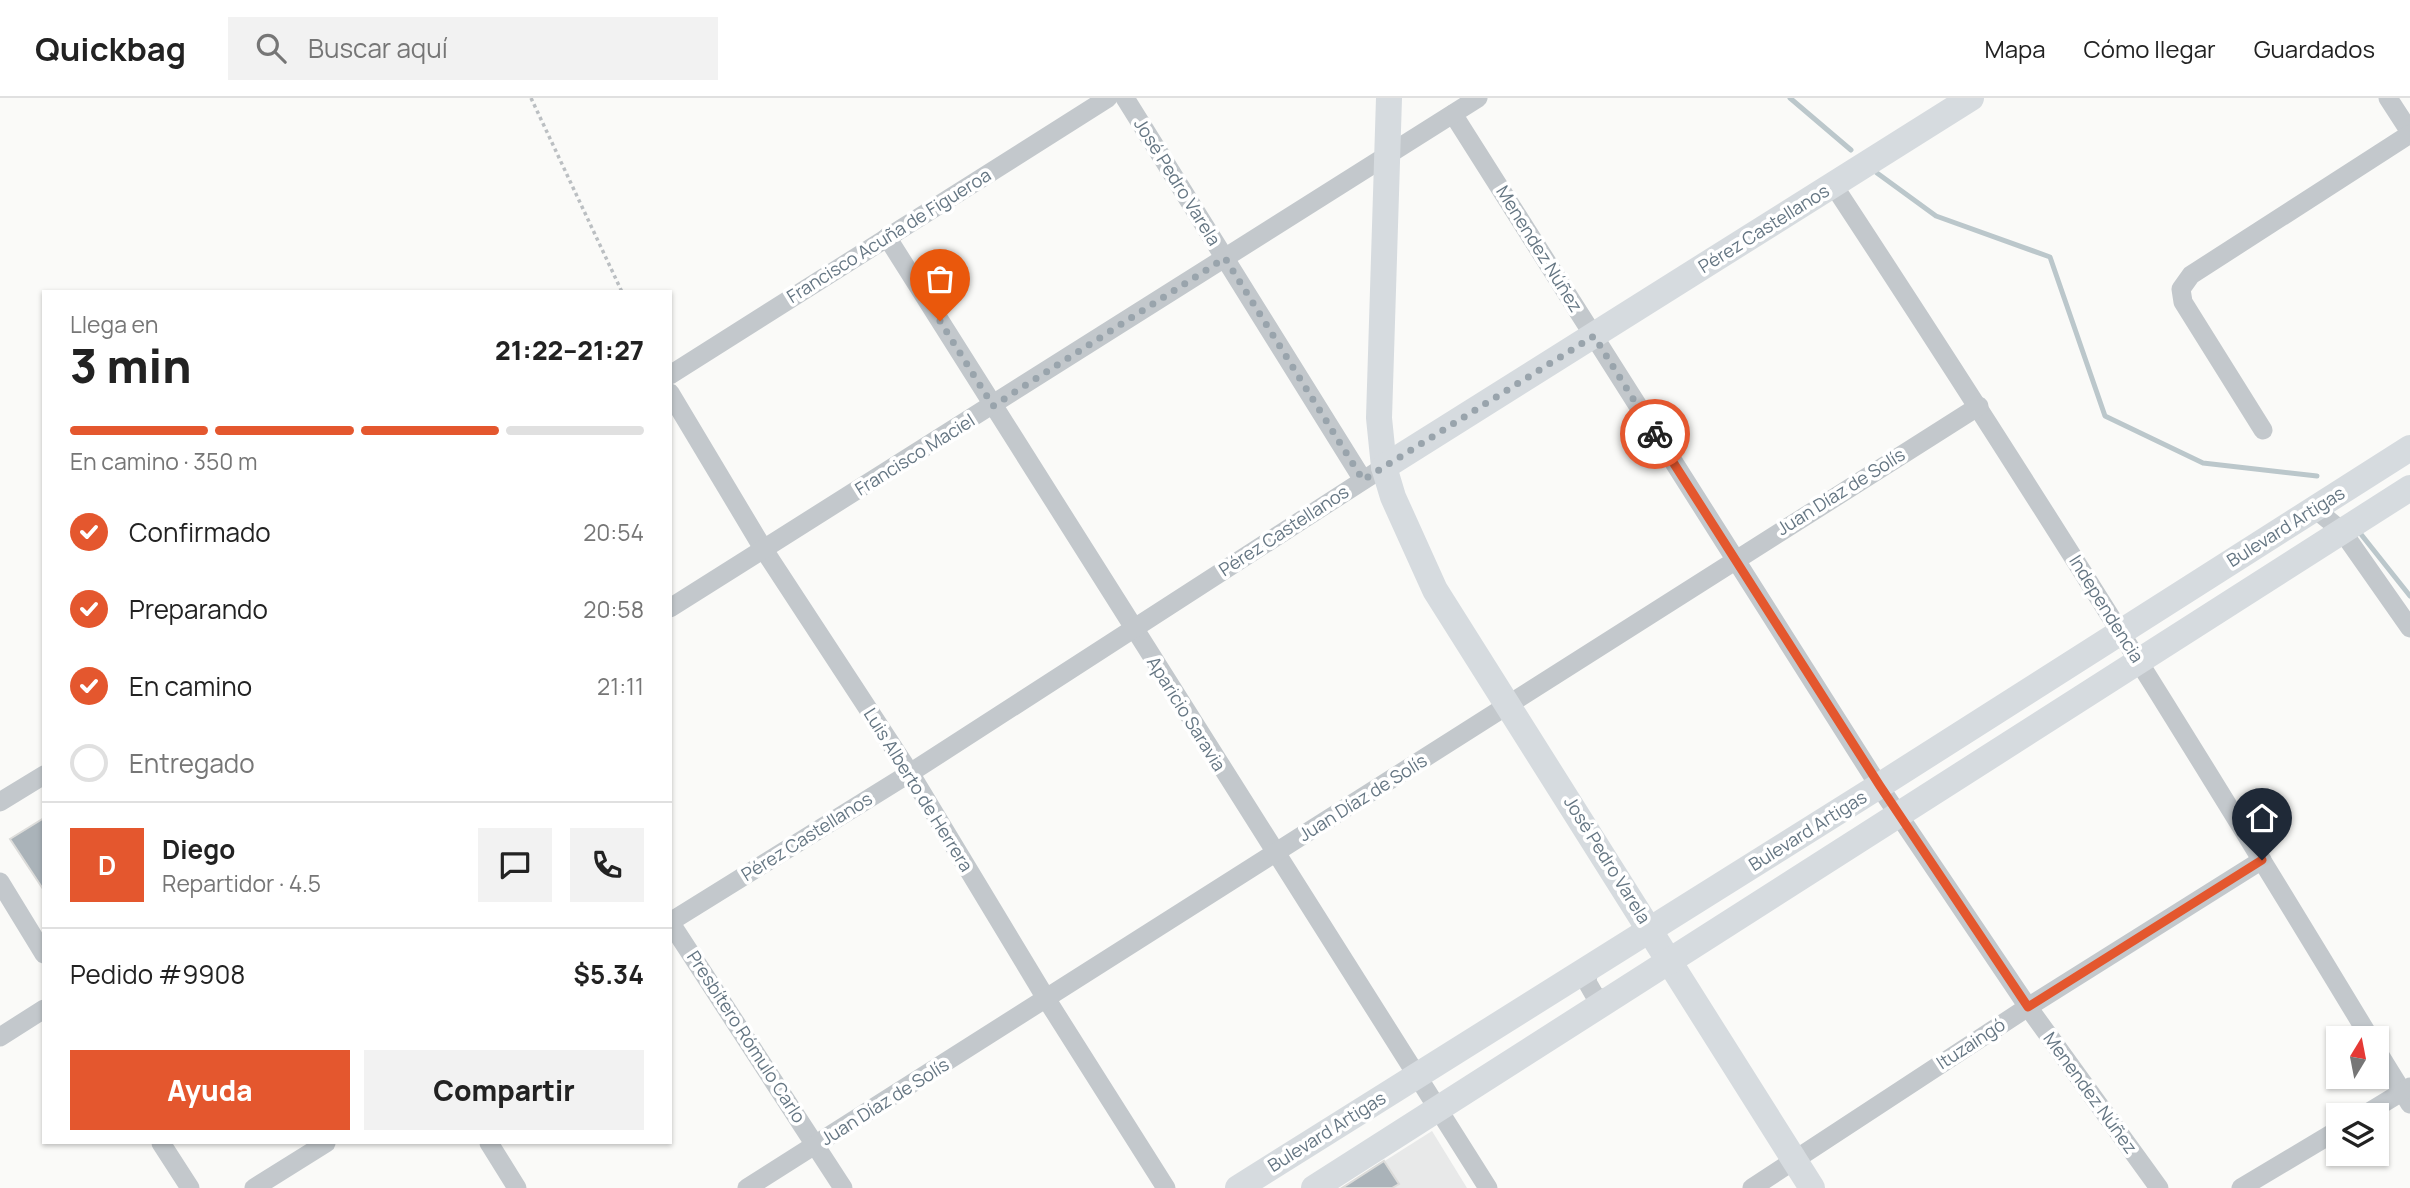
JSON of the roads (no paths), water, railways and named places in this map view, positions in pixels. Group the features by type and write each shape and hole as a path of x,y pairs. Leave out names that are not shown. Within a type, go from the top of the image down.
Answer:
{"street":[{"name":"Francisco Acuña de Figueroa","path":"672,374 1108,98"},
{"name":"José Pedro Varela","path":"1125,98 1225,258 1374,473 1435,590 1812,1188"},
{"name":"José Pedro Varela","path":"1374,473 1389,153 1389,98"},
{"name":"Francisco Maciel","path":"672,607 1478,98"},
{"name":"Pérez Castellanos","path":"672,921 910,773 1374,473 1971,98"},
{"path":"2263,430 2183,302 2181,289 2192,275 2410,133 2388,98"},
{"name":"Menendez Núñez","path":"1454,114 1880,786 2028,1007 2159,1188"},
{"name":"Independencia","path":"1834,186 1979,406 2140,661 2363,1026"},
{"name":"Aparicio Saravia","path":"887,237 1488,1188"},
{"name":"Luis Alberto de Herrera","path":"672,396 764,550 910,773 1046,1000 1166,1188"},
{"name":"Juan Díaz de Solís","path":"747,1188 1046,1000 1734,559 1979,406"},
{"name":"Bulevard Artigas","path":"1238,1188 1880,786 2410,448"},
{"name":"Bulevard Artigas","path":"1314,1188 2410,488"},
{"path":"2315,509 2342,531 2410,628"},
{"path":"0,802 42,776"},
{"name":"Ituzaingó","path":"1752,1188 2028,1007 2262,860"},
{"path":"0,882 42,951"},
{"path":"1720,887 1733,892 1740,904 1739,918"},
{"name":"Presbítero Rómulo Carlo","path":"672,925 844,1188"},
{"path":"1589,968 1587,982 1595,996 1607,1000"},
{"path":"0,1037 42,1010"},
{"path":"2389,1068 2407,1094 2389,1103"},
{"path":"2241,1188 2326,1137"},
{"path":"162,1144 190,1188"},
{"path":"254,1188 324,1144"},
{"path":"490,1144 517,1188"}],"waterway":[{"path":"1790,98 1851,150"},
{"path":"1877,173 1936,216 2050,257 2105,416 2203,463 2317,476"},
{"path":"2360,533 2410,596"}]}
